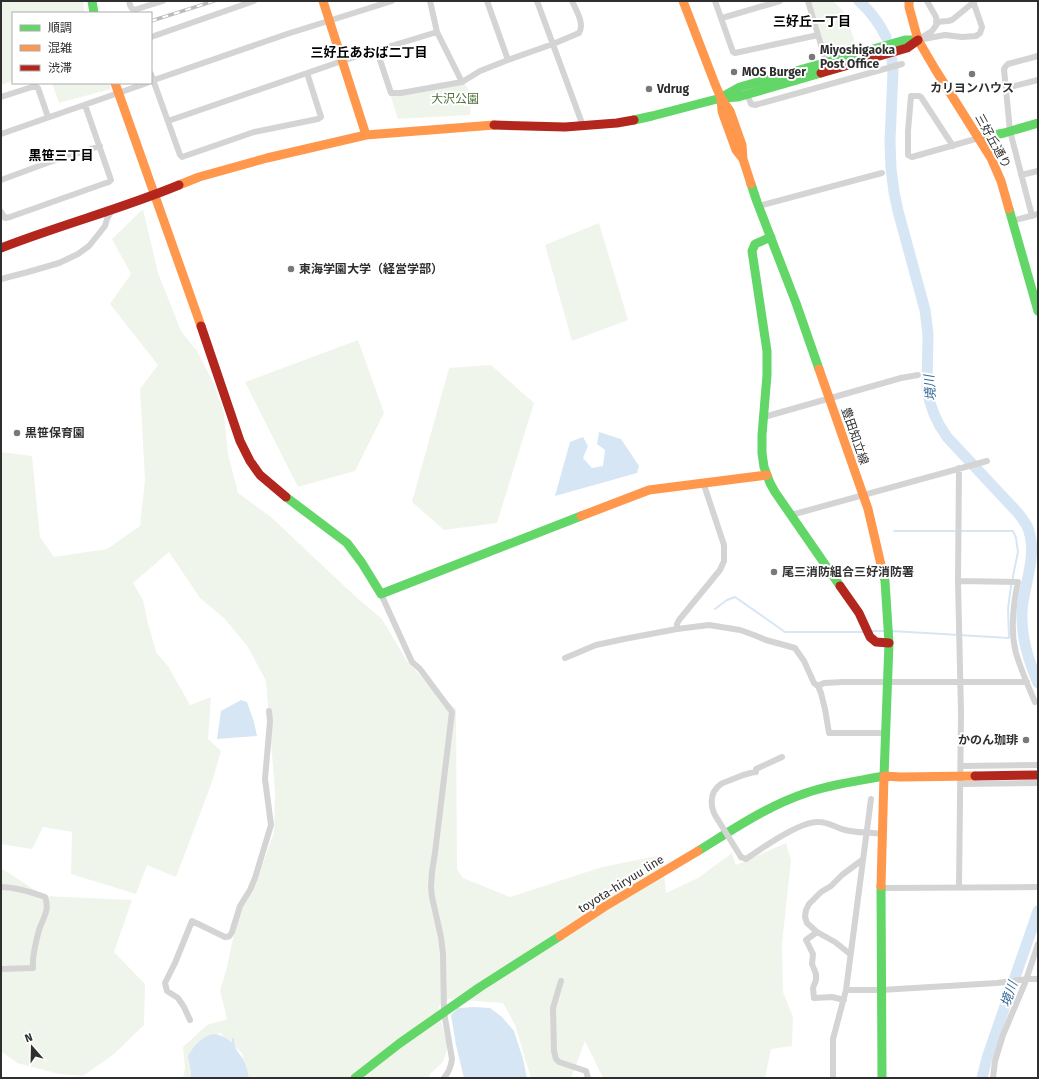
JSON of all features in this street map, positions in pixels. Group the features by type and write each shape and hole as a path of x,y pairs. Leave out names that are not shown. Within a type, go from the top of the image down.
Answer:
{"street":[{"path":"92,1 94,12"},
{"path":"129,1 130,6 134,10 163,1"},
{"path":"152,37 254,1"},
{"path":"323,1 366,135"},
{"path":"307,73 321,117 318,119 254,132 182,157 180,156 152,79 329,20 392,1"},
{"path":"430,1 437,32 462,82"},
{"path":"487,1 508,60"},
{"path":"537,1 583,126"},
{"path":"377,51 391,93 400,93 462,82 480,71 553,44 578,33 581,29 581,25 572,1"},
{"path":"683,1 721,98"},
{"path":"715,1 733,52 735,53 818,35"},
{"path":"722,18 780,1"},
{"path":"808,1 827,67"},
{"name":"三好丘通り","path":"908,1 918,40 991,158 1001,181 1038,311"},
{"path":"918,40 932,31 936,22 936,17 927,1"},
{"path":"1,248 32,236 155,195 199,177 313,146 366,135 409,131 495,125 564,127 617,123 652,116 721,98 738,97 905,40 918,40 945,35 962,37 976,36 980,33 982,27 973,1 952,20 936,22"},
{"path":"168,121 342,61 437,32"},
{"path":"1012,221 1035,215 1021,176 1010,131 1004,69 1008,64 1038,56"},
{"path":"747,94 750,103 755,105 902,64"},
{"path":"721,98 740,87 827,67"},
{"path":"1006,88 1038,80"},
{"path":"115,84 240,441 250,461 260,475 283,495 347,543 362,563 381,594 412,662 420,669 452,712 431,887 443,954 444,1012 452,1059 451,1067 444,1078"},
{"path":"1,134 144,84"},
{"path":"1,97 35,86 38,88 48,117"},
{"path":"953,146 921,97 911,96 908,131 908,155 912,157 953,146 979,138 1038,123"},
{"name":"豊田知立線","path":"721,98 724,117 736,150 743,159 830,398 863,494 875,535 885,581 890,643 887,683 886,733"},
{"path":"1,212 5,218 10,217 111,180 86,105"},
{"path":"1,180 100,146"},
{"path":"1021,176 1038,171"},
{"path":"759,206 882,173"},
{"path":"1,279 59,263 78,254 89,246 105,226 112,210"},
{"path":"771,237 755,244 752,251 767,351 762,435 764,467 775,492 859,613 870,637 881,643 890,643"},
{"path":"764,417 918,375"},
{"path":"790,514 985,461"},
{"path":"960,887 961,713 958,582 961,468"},
{"path":"381,594 639,493 658,488 767,474"},
{"path":"677,629 679,620 720,570 724,561 724,545 703,482"},
{"path":"958,582 1018,582 1013,608 1013,632 1016,652 1035,702"},
{"path":"564,658 596,646 677,629 717,626 740,630 754,634 766,640 795,648 797,650 814,683 818,686 821,693 829,733 886,733 881,888 882,1078"},
{"path":"818,686 824,683 1027,682"},
{"path":"190,1020 178,998 167,991 165,984 192,921 225,937 230,936 240,906 248,894 252,884 271,825 265,779 270,721 269,711"},
{"path":"782,757 756,768 756,772 748,773 721,784 712,795 711,801 713,810 741,857 746,859 801,825 810,822 827,823 845,830 882,834"},
{"path":"961,766 1038,765"},
{"name":"toyota-hiryuu line","path":"355,1078 444,1012 532,953 604,907 770,808 806,793 844,783 884,776 961,780 1037,778"},
{"path":"833,1078 833,1039 844,1000 850,966 850,954 871,798"},
{"path":"850,954 835,942 817,932 807,923 805,917 809,904 821,892 831,886 842,874 862,860"},
{"path":"1,887 14,888 45,897 47,903 44,919 36,943 33,968 1,969"},
{"path":"881,888 1037,887"},
{"path":"817,932 806,940 813,954 812,964 816,974 816,980 813,988 814,998 832,997 844,1000"},
{"path":"993,1078 995,1061 1003,1035 1038,944"},
{"path":"846,990 881,990 1038,979"},
{"path":"561,981 553,1008 554,1051 556,1059 559,1062 586,1071 588,1078"}],"green space":[{"path":"1,1 83,1 85,12 12,12 12,81 1,85"},
{"path":"811,1 833,1 846,14 856,46 832,53 826,51"},
{"name":"大沢公園","path":"463,80 472,96 470,115 398,119 390,94"},
{"path":"52,84 109,84 111,89 59,103"},
{"path":"143,209 158,273 181,331 197,351 214,384 224,413 228,454 238,493 271,517 356,597 382,619 407,661 428,684 456,709 457,869 463,878 510,897 602,867 662,855 666,893 698,878 732,853 736,865 786,843 791,860 782,944 783,992 793,1017 792,1046 771,1049 765,1078 603,1078 585,1041 571,1078 531,1078 515,1025 503,1003 448,999 439,1006 440,1017 448,1046 443,1062 430,1074 429,1078 249,1078 242,1053 220,1033 203,1043 193,1078 183,1078 185,1068 183,1047 207,1025 227,1019 220,990 226,971 240,907 253,892 274,832 275,792 266,681 248,647 225,619 200,598 169,552 133,583 143,600 156,652 168,666 190,705 211,697 208,739 221,751 212,782 176,877 147,865 136,894 71,874 72,832 43,827 32,849 1,844 1,452 32,456 40,537 54,557 107,549 140,526 145,480 140,389 158,365 110,304 131,274 112,239"},
{"path":"599,223 628,320 572,341 545,245"},
{"path":"358,340 384,413 355,471 298,487 245,382"},
{"path":"491,365 534,403 497,523 444,530 412,502 449,368"},
{"path":"1,868 44,896 132,900 114,952 145,984 144,1025 114,1054 83,1076 59,1074 17,1063 1,1051"}],"water":[{"path":"599,432 621,439 639,466 637,473 555,496 570,442 583,437 588,446 583,458 592,468 603,466 605,450 597,444"},
{"path":"241,700 247,702 257,736 217,739 221,711"},
{"path":"458,1008 490,1008 502,1017 514,1031 523,1059 527,1078 464,1078 451,1015"},
{"path":"214,1034 224,1037 232,1043 232,1038 234,1038 234,1042 244,1061 249,1078 191,1078 188,1056 199,1042"}],"waterway":[{"name":"境川","path":"859,1 881,27 886,37"},
{"name":"境川","path":"892,60 893,71 890,141 891,169 898,211 925,310 928,334 928,396 934,414 947,437 1018,513 1027,526 1032,547 1030,568 1023,600 1022,621 1026,648 1038,683"},
{"path":"892,631 1009,638 1008,609 1018,552 1016,538 1013,531 894,531"},
{"path":"715,609 727,600 735,597 785,632 865,632"},
{"path":"872,631 885,631"},
{"name":"境川","path":"982,1078 987,1058 1038,911"}],"railway":[{"path":"152,21 214,1"}],"traffic: fast":[{"path":"92,1 94,12"},
{"path":"722,97 740,87 905,40 918,40"},
{"path":"634,120 721,98 738,97 821,73"},
{"path":"979,138 1004,133 1038,123"},
{"path":"751,184 819,369"},
{"path":"1009,209 1038,311"},
{"path":"771,237 755,244 752,251 767,351 767,375 762,435 764,467 775,492 840,586"},
{"path":"286,497 347,543 362,563 381,594 581,516"},
{"path":"698,851 750,819 792,798 825,787 884,776 889,643 885,581 882,569"},
{"path":"881,886 882,1078"},
{"path":"355,1078 400,1043 480,987 560,936"}],"traffic: slow":[{"path":"323,1 366,135"},
{"path":"683,1 715,84 721,98 730,111 742,145 743,159 751,184"},
{"path":"909,1 909,7 918,40 991,158 1001,181 1009,209"},
{"path":"115,84 201,326"},
{"path":"721,98 724,117 736,150 743,159"},
{"path":"179,185 199,177 267,158 366,135 494,125"},
{"path":"819,369 868,509 882,569"},
{"path":"581,516 649,490 767,475"},
{"path":"881,886 884,776 975,776"},
{"path":"560,936 604,907 698,851"}],"traffic: jam":[{"path":"821,73 907,48 918,40"},
{"path":"494,125 565,127 617,123 634,120"},
{"path":"1,248 135,202 179,185"},
{"path":"201,326 240,441 250,461 260,475 286,497"},
{"path":"840,586 859,613 870,637 876,642 889,643"},
{"path":"975,776 1038,775"}],"place":[{"name":"Miyoshigaoka Post Office","path":"812,57"},
{"name":"MOS Burger","path":"734,72"},
{"name":"カリヨンハウス","path":"972,74"},
{"name":"Vdrug","path":"649,89"},
{"name":"東海学園大学（経営学部）","path":"291,269"},
{"name":"黒笹保育園","path":"17,433"},
{"name":"尾三消防組合三好消防署","path":"774,572"},
{"name":"かのん珈琲","path":"1026,740"}],"district":[{"name":"三好丘一丁目","path":"812,21"},
{"name":"三好丘あおば二丁目","path":"369,52"},
{"name":"黒笹三丁目","path":"61,155"}]}
